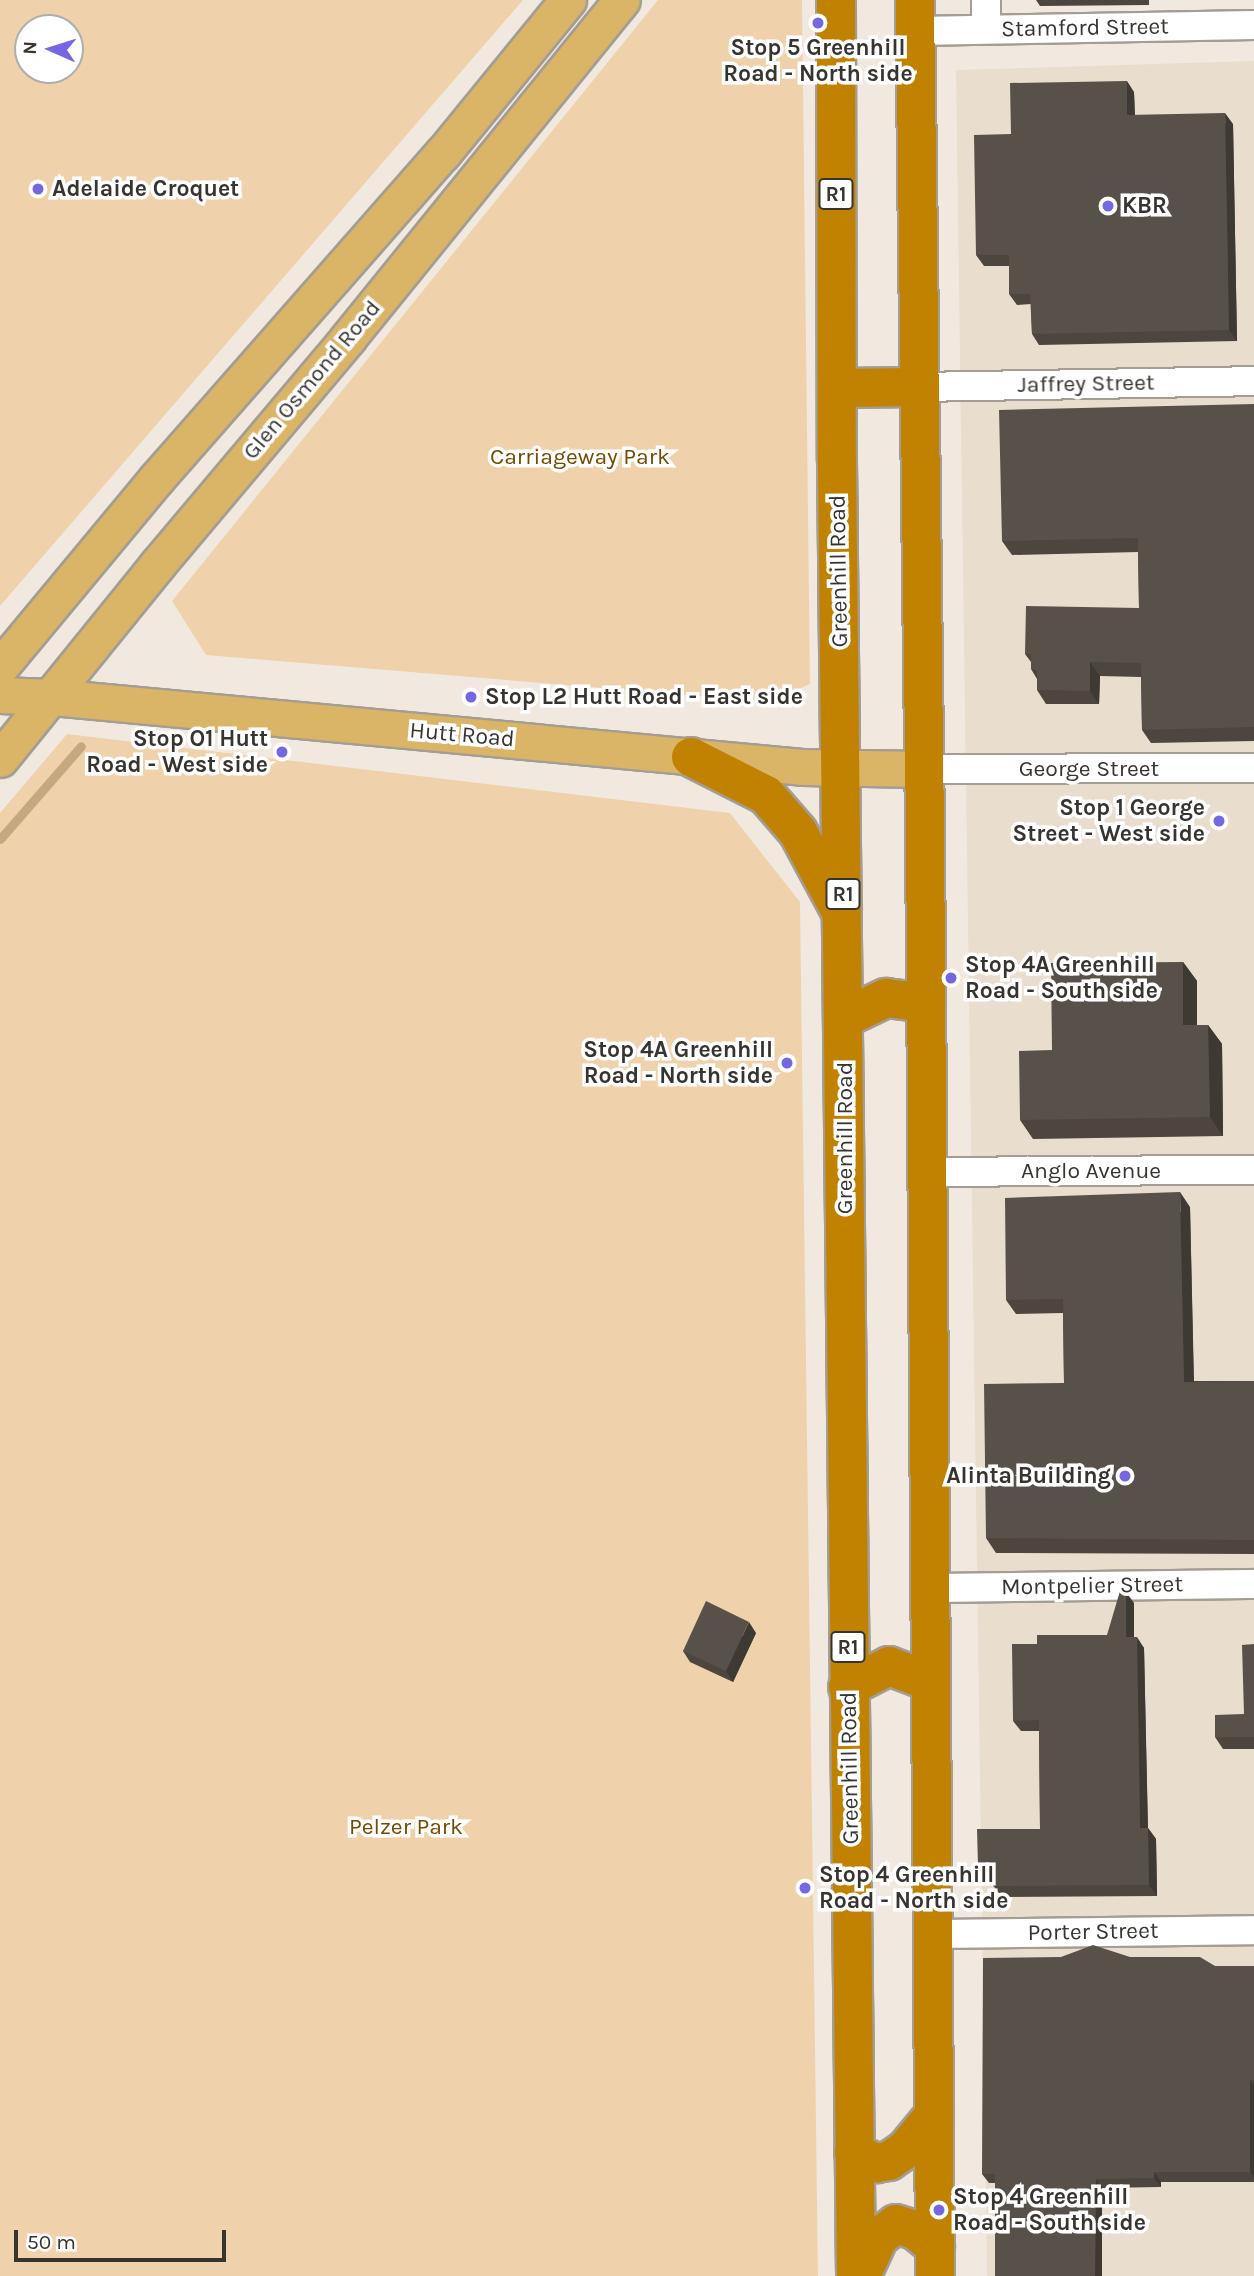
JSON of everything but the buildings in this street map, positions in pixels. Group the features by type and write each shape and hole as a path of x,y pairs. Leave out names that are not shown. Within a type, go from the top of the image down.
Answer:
{"highway":[{"name":"Greenhill Road","path":"836,0 848,1686 854,2152 859,2276"},
{"path":"916,15 935,2261"},
{"path":"837,388 918,387"},
{"path":"691,757 766,795 798,832 844,917"},
{"path":"844,1018 886,998 926,1003"},
{"path":"848,1686 889,1666 931,1682"},
{"path":"854,2152 876,2163 889,2161 906,2150 934,2115"},
{"path":"859,2276 879,2237 896,2224 915,2230 935,2261"}],"main road":[{"path":"0,667 157,478 443,153 568,0"},
{"name":"Glen Osmond Road","path":"0,759 106,627 348,338 622,0"},
{"name":"Hutt Road","path":"0,695 52,697 842,770 924,769"}],"street":[{"path":"986,0 986,29"},
{"name":"Stamford Street","path":"916,15 986,29 1254,24"},
{"name":"Jaffrey Street","path":"918,387 1254,381"},
{"name":"George Street","path":"924,769 1254,768"},
{"name":"Anglo Avenue","path":"927,1172 1254,1170"},
{"name":"Montpelier Street","path":"930,1588 1254,1584"},
{"name":"Porter Street","path":"933,1934 1254,1930"}],"shaded area":[{"path":"1254,61 1254,2276 987,2276 956,70"}],"green space":[{"path":"0,0 523,0 0,606"},
{"name":"Carriageway Park","path":"658,0 802,0 810,684 770,702 206,655 172,601"},
{"name":"Pelzer Park","path":"67,734 730,813 800,902 818,2276 0,2276 0,813"}],"waterway":[{"path":"0,839 81,746"}],"place":[{"name":"Stop 5 Greenhill Road - North side","path":"818,23"},
{"name":"Adelaide Croquet","path":"38,189"},
{"name":"KBR","path":"1108,206"},
{"name":"Stop L2 Hutt Road - East side","path":"471,697"},
{"name":"Stop O1 Hutt Road - West side","path":"282,752"},
{"name":"Stop 1 George Street - West side","path":"1219,821"},
{"name":"Stop 4A Greenhill Road - South side","path":"951,978"},
{"name":"Stop 4A Greenhill Road - North side","path":"787,1063"},
{"name":"Alinta Building","path":"1125,1476"},
{"name":"Stop 4 Greenhill Road - North side","path":"805,1888"},
{"name":"Stop 4 Greenhill Road - South side","path":"939,2210"}]}
